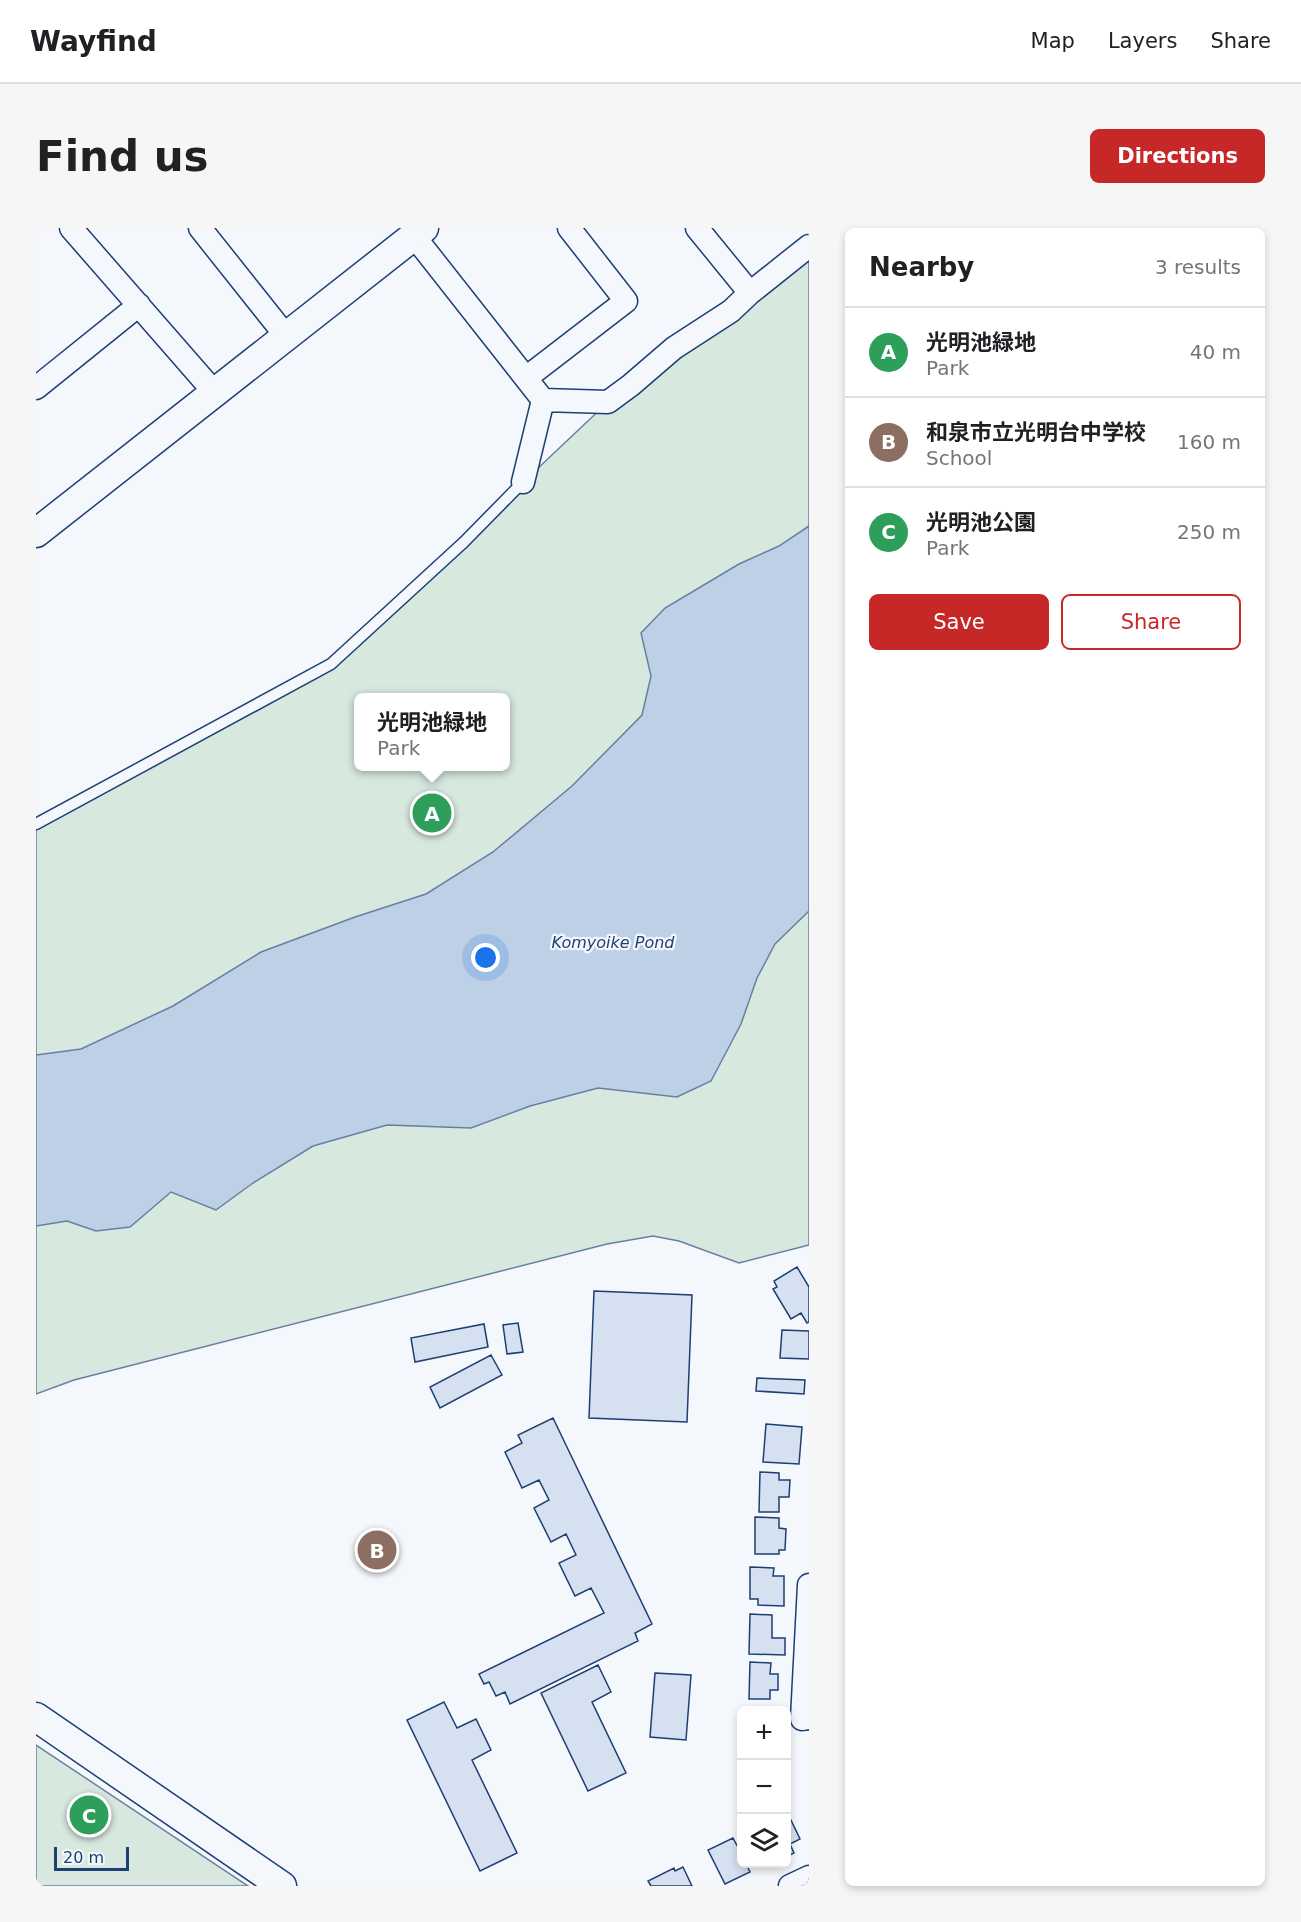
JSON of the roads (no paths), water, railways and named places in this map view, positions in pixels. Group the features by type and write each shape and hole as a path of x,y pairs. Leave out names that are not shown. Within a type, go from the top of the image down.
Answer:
{"street":[{"path":"71,228 215,393"},
{"path":"200,228 286,336"},
{"path":"526,378 626,301 569,228"},
{"path":"697,228 750,293"},
{"path":"36,533 419,232 543,400"},
{"path":"543,400 608,402 674,348 731,311 809,246"},
{"path":"786,265 809,265"},
{"path":"36,388 139,305"},
{"path":"523,482 543,400"},
{"path":"809,1585 802,1719 809,1719"},
{"path":"36,1717 282,1886"},
{"path":"790,1886 809,1877"}],"lane":[{"path":"36,824 331,664 464,542 523,482"}],"water":[{"name":"Komyoike Pond","path":"809,526 809,911 775,944 757,978 741,1024 711,1081 677,1097 598,1088 530,1106 471,1128 387,1125 313,1146 253,1183 216,1210 171,1192 130,1227 96,1231 67,1221 36,1226 36,1055 81,1049 173,1006 261,952 355,917 426,894 493,852 572,786 642,715 651,676 641,633 665,608 739,564 779,546"}],"place":[{"name":"光明池緑地","path":"432,813"},
{"name":"和泉市立光明台中学校","path":"377,1550"},
{"name":"光明池公園","path":"89,1815"}]}
